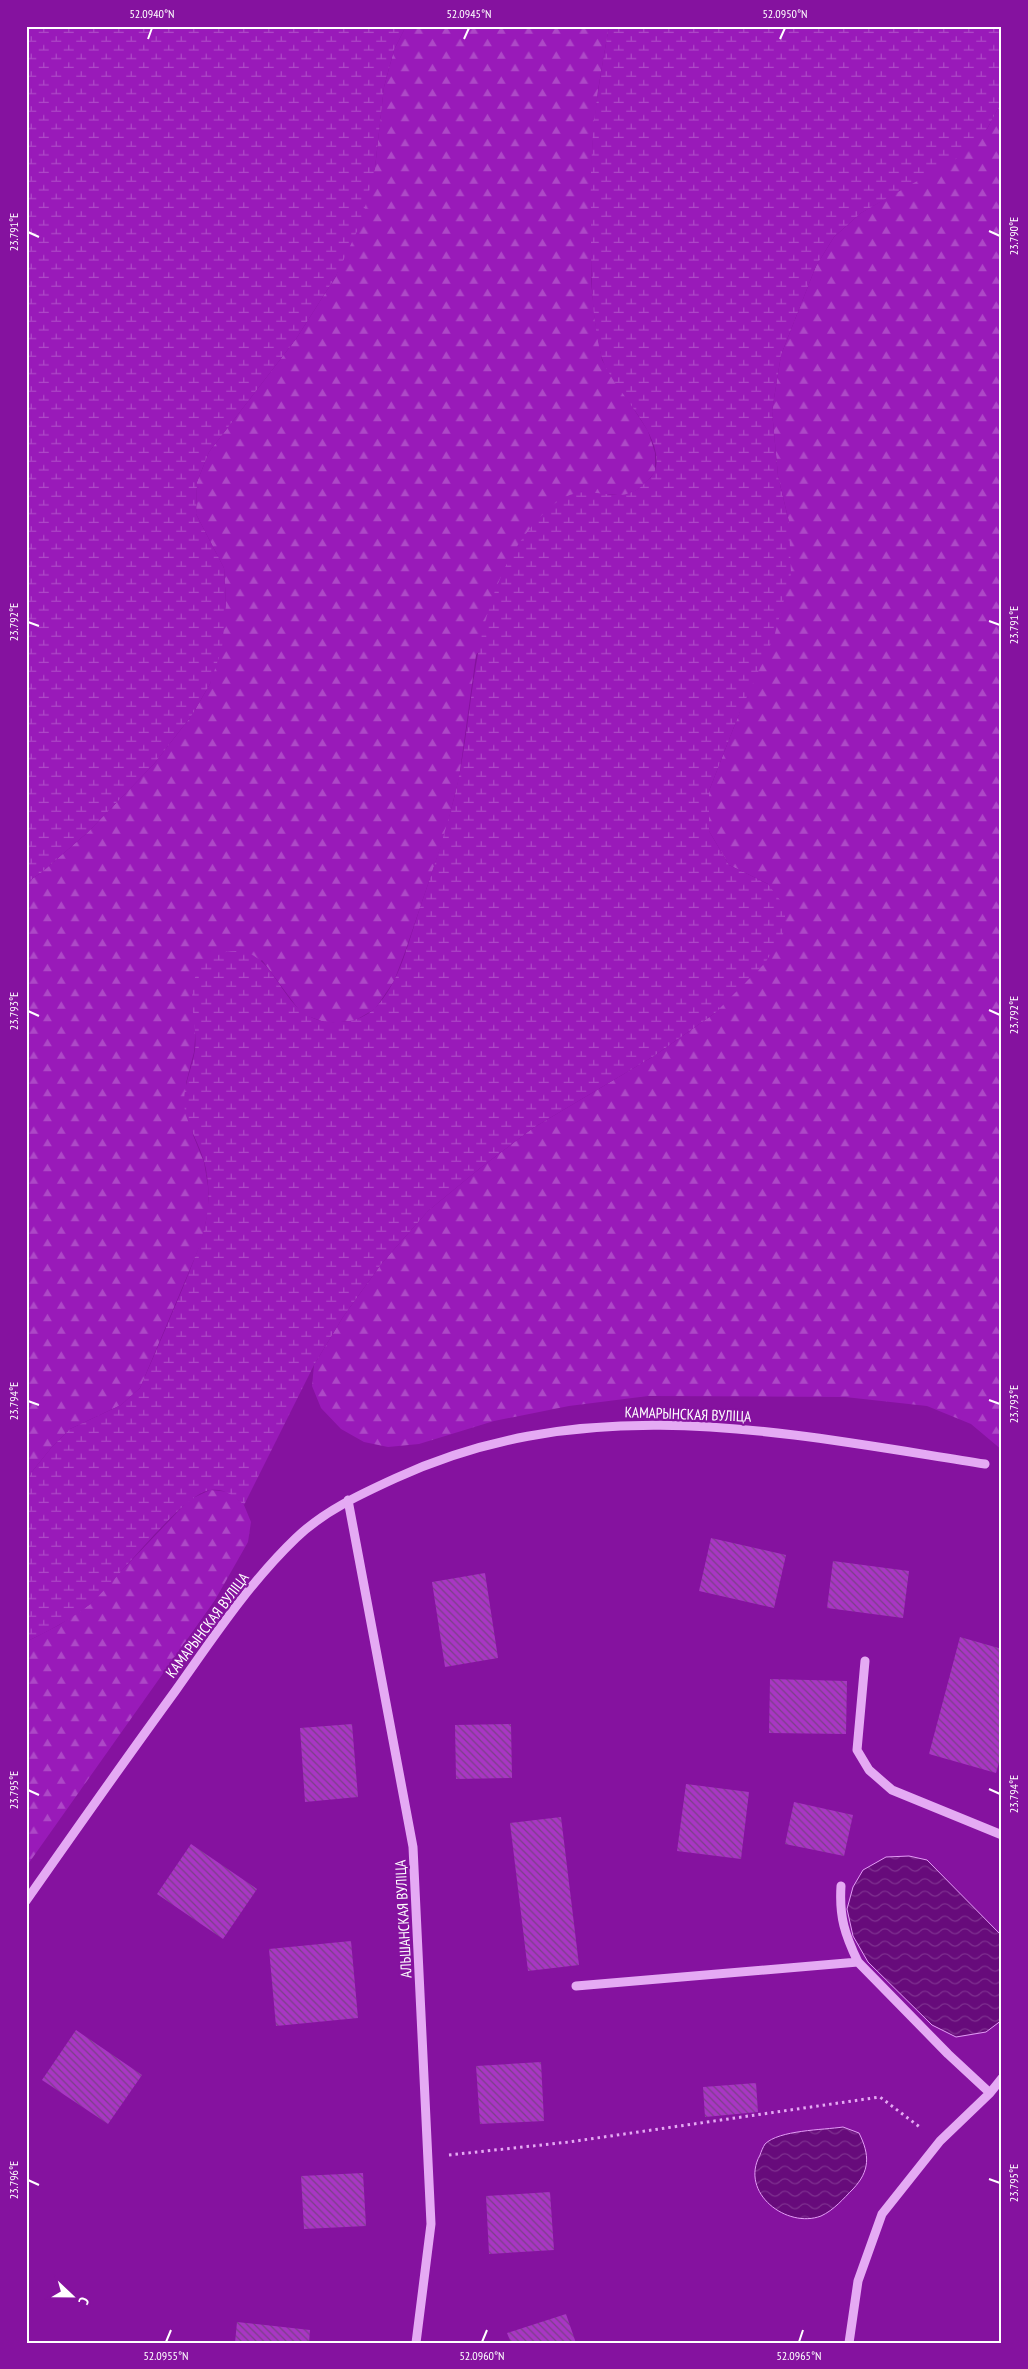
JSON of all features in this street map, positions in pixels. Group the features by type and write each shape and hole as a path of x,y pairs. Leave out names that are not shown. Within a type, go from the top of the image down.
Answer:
{"street":[{"name":"КАМАРЫНСКАЯ ВУЛІЦА","path":"26,1902 243,1596 297,1537 348,1500 421,1466 498,1443 576,1428 655,1424 733,1427 985,1464"},
{"name":"АЛЬШАНСКАЯ ВУЛІЦА","path":"348,1500 413,1847 431,2224 416,2343"},
{"path":"865,1661 857,1750 869,1770 892,1790 1002,1835"},
{"path":"841,1886 840,1908 843,1926 858,1962 948,2054 990,2093"},
{"path":"576,1986 858,1962"},
{"path":"849,2343 858,2280 882,2214 940,2141 990,2093 1002,2078"}],"path":[{"path":"428,2158 569,2142 880,2097 903,2116 940,2141"}],"green space":[{"path":"26,26 406,26 394,50 384,87 375,168 361,223 336,276 296,339 209,452 197,482 196,514 224,568 226,604 222,648 210,684 192,715 154,764 87,833 42,872 26,883"},
{"path":"406,26 609,26 598,90 592,149 591,281 595,321 602,360 648,431 655,453 655,472 643,486 627,496 608,494 476,655 459,778 445,834 394,981 375,1009 354,1021 327,1023 302,1014 262,960 193,1007 196,1025 194,1052 186,1083 193,1135 204,1162 208,1186 208,1212 201,1243 140,1388 121,1405 70,1429 51,1448 31,1473 26,1486 26,883 42,872 87,833 154,764 192,715 210,684 226,604 224,568 196,514 197,482 209,452 296,339 336,276 375,168 384,87 394,50"},
{"path":"609,26 1002,26 1002,101 987,129 956,159 861,213 834,237 816,266 781,355 772,411 778,476 789,522 791,574 774,637 739,714 709,791 709,831 729,865 768,884 786,908 783,935 765,963 715,1013 654,1056 533,1128 428,1211 382,1263 343,1317 314,1365 244,1505 225,1491 210,1490 198,1495 183,1506 149,1540 89,1605 67,1620 26,1642 26,1486 31,1473 51,1448 70,1429 121,1405 140,1388 182,1290 205,1227 208,1183 204,1161 187,1117 184,1103 184,1095 195,1050 192,989 198,971 206,962 218,955 226,952 244,952 258,959 270,970 290,999 302,1011 317,1020 337,1022 353,1020 368,1014 377,1006 385,997 402,964 445,832 463,754 479,648 493,597 508,562 537,520 565,497 587,492 628,494 638,489 654,473 657,459 654,444 606,368 601,355 593,309 591,160 596,103"},
{"path":"1002,101 1002,1450 971,1424 927,1406 845,1397 648,1396 569,1406 494,1421 419,1444 388,1447 364,1442 341,1429 321,1408 312,1386 314,1365 343,1317 382,1263 428,1211 533,1128 654,1056 715,1013 768,884 729,865 709,831 709,791 739,714 789,522 778,476 772,411 781,355 816,266 834,237 861,213 907,186 987,129"},
{"path":"210,1490 230,1492 244,1505 251,1522 248,1542 215,1600 26,1867 26,1642 59,1625 89,1605 189,1500"}],"water":[{"path":"909,1856 927,1860 1002,1936 1002,2020 986,2032 956,2037 932,2025 868,1962 853,1936 847,1909 853,1887 863,1870 886,1857"},
{"path":"843,2127 859,2133 865,2148 866,2162 863,2176 853,2189 830,2211 821,2216 808,2219 794,2217 770,2205 761,2194 756,2182 755,2169 765,2144 772,2139 791,2133"}],"building":[{"path":"711,1538 786,1555 774,1608 699,1591"},
{"path":"833,1561 909,1571 903,1618 827,1608"},
{"path":"485,1573 498,1658 445,1667 432,1582"},
{"path":"960,1637 1002,1649 1002,1752 996,1773 929,1754"},
{"path":"770,1679 847,1681 846,1734 769,1733"},
{"path":"352,1724 358,1797 305,1802 300,1728"},
{"path":"511,1724 512,1778 456,1779 455,1725"},
{"path":"686,1784 749,1792 741,1859 677,1851"},
{"path":"794,1802 853,1815 844,1856 785,1844"},
{"path":"561,1817 579,1965 528,1971 510,1823"},
{"path":"191,1844 257,1889 223,1939 157,1894"},
{"path":"351,1941 358,2018 276,2026 269,1949"},
{"path":"76,2030 142,2075 108,2124 42,2080"},
{"path":"541,2062 544,2121 480,2124 476,2066"},
{"path":"756,2083 758,2112 705,2117 703,2087"},
{"path":"363,2173 366,2226 304,2229 301,2176"},
{"path":"550,2192 554,2250 489,2254 486,2196"},
{"path":"566,2314 576,2343 511,2343 507,2333"},
{"path":"237,2322 310,2330 309,2343 235,2343"}]}
